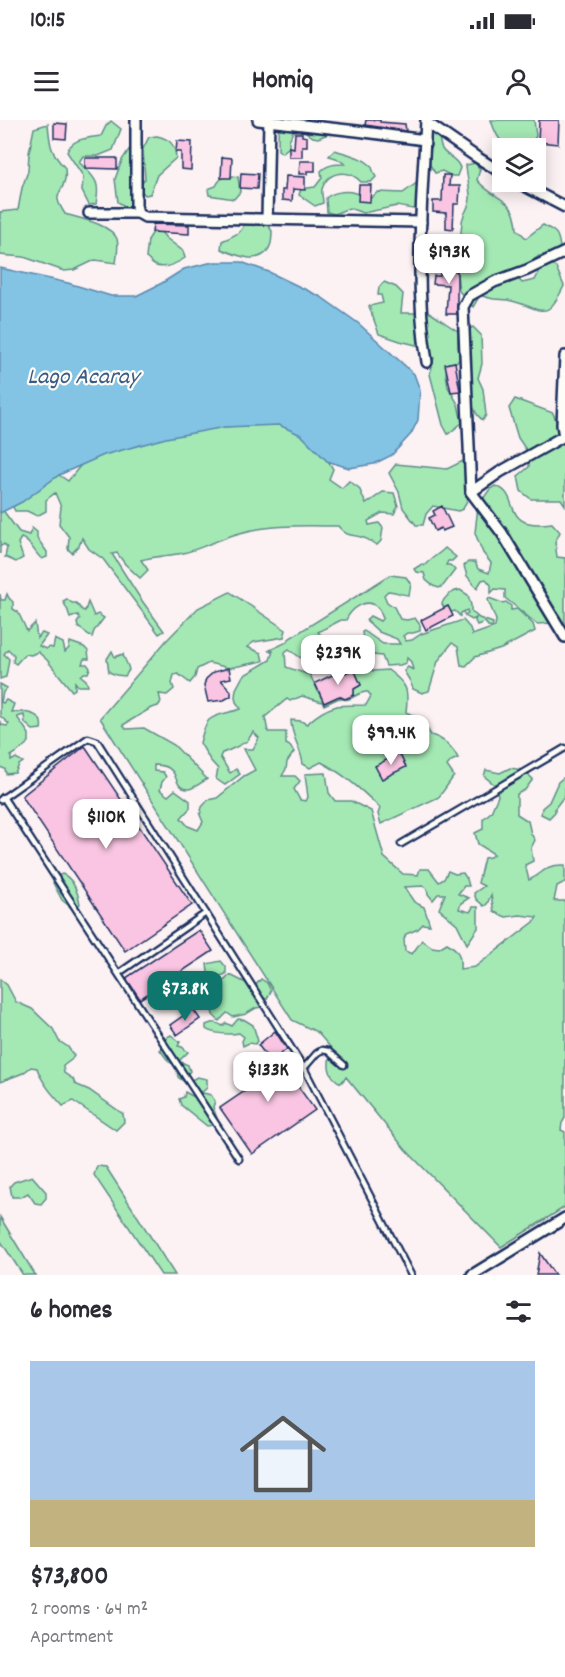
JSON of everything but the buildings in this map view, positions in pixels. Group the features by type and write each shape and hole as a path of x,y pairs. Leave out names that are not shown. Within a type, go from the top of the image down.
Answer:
{"street":[{"path":"136,120 136,205 138,213"},
{"path":"258,120 425,140"},
{"path":"267,219 269,120"},
{"path":"426,121 420,251 422,335 427,362"},
{"path":"426,121 492,167"},
{"path":"536,192 565,207"},
{"path":"89,213 138,213 145,217 421,222"},
{"path":"565,252 494,282 469,296 463,307 471,492 502,533 565,637"},
{"path":"471,492 500,472 564,436 562,425 565,356"},
{"path":"472,1275 487,1271 565,1218"}],"lane":[{"path":"239,1159 119,973 2,799 88,738 97,741 304,1068 411,1275"},
{"path":"401,844 565,748"},
{"path":"119,973 206,913"},
{"path":"304,1068 322,1050 328,1051 344,1065"}],"green space":[{"path":"281,120 303,120 316,124 329,123 336,128 334,132 318,138 303,130 293,131 289,147 282,153 278,150 278,131"},
{"path":"491,120 534,120 535,138 499,138"},
{"path":"111,121 121,129 113,150 98,156 83,156 79,162 97,184 96,204 89,205 82,191 83,176 67,152 69,147 77,141 101,136"},
{"path":"48,124 52,148 65,168 65,178 58,195 61,207 65,214 94,222 114,234 118,245 116,263 95,260 74,270 64,271 24,257 0,255 0,212 18,210 28,171 34,128"},
{"path":"434,129 438,134 442,149 459,165 457,176 442,171 435,173 430,165 431,132"},
{"path":"157,136 171,143 176,158 157,175 150,194 145,195 139,188 145,179 143,149 149,137"},
{"path":"130,148 133,157 131,179 137,201 129,209 118,202 115,179 122,160"},
{"path":"335,150 355,156 369,164 376,177 371,182 361,182 345,173 334,175 329,178 322,189 323,203 315,206 299,195 301,189 315,187 322,178 321,171 326,167 345,164 329,156"},
{"path":"475,163 480,169 477,180 508,205 516,219 517,229 526,238 543,225 557,235 560,247 554,254 539,256 514,274 522,283 535,280 544,262 556,267 564,286 558,298 548,309 537,310 510,300 480,295 473,307 459,291 457,274 462,222 470,199 466,165"},
{"path":"238,177 240,192 234,199 209,195 208,189 216,186 222,178"},
{"path":"418,182 423,188 420,207 413,209 397,206 363,213 349,208 334,214 327,212 326,198 335,193 355,193 367,201 378,192 403,193"},
{"path":"255,214 265,220 272,231 271,244 266,252 255,258 248,258 221,249 222,241 239,232 248,216"},
{"path":"153,232 161,232 183,251 185,258 166,267 153,265 146,258 148,240"},
{"path":"384,282 396,287 403,294 401,313 427,311 458,331 458,348 462,358 448,363 446,373 448,387 458,404 462,423 448,434 443,425 430,374 434,358 420,346 379,334 369,306 383,303 381,295 378,295 379,287"},
{"path":"473,327 481,335 482,364 478,378 483,389 486,415 483,420 472,404 469,392 468,330"},
{"path":"515,399 553,413 561,434 565,432 565,505 561,499 531,499 521,491 518,476 529,467 529,454 518,438 509,408"},
{"path":"283,422 322,450 333,469 329,479 342,488 349,481 359,488 366,504 383,492 394,493 398,506 394,514 382,513 368,521 369,525 379,523 383,528 381,541 377,545 348,534 338,526 264,528 233,535 190,551 141,560 148,570 140,578 117,553 112,554 164,631 159,634 103,559 89,549 82,538 79,546 72,553 68,549 69,537 59,524 61,507 55,493 46,500 46,511 37,516 27,511 15,511 10,501 59,475 68,481 80,466 100,451 136,434"},
{"path":"465,460 471,489 463,509 458,511 433,506 426,514 423,525 416,525 403,508 399,492 389,473 396,464 447,469"},
{"path":"495,486 508,496 518,517 524,522 552,523 560,532 555,542 557,557 565,558 565,635 552,623 537,624 505,598 505,590 495,589 491,593 491,585 486,579 482,580 477,588 467,576 464,566 468,562 475,562 478,569 489,573 491,563 483,553 475,533 478,506 490,489"},
{"path":"2,509 19,532 29,535 32,528 37,532 37,538 47,552 47,557 42,559 21,538 18,543 23,558 16,562 5,557 7,548 4,544 0,547 0,510"},
{"path":"445,548 456,557 448,561 446,565 450,565 455,570 439,588 426,580 424,573 416,572 414,569 422,564 424,566"},
{"path":"390,575 406,577 411,584 409,595 388,591 384,595 400,619 415,618 420,625 420,631 403,636 406,641 463,620 470,628 472,635 495,627 496,620 489,598 502,603 506,602 511,606 511,610 517,609 533,624 535,631 501,649 475,657 466,666 461,665 458,647 452,643 438,661 429,691 422,693 413,689 404,671 408,667 413,670 407,658 406,663 386,666 382,656 364,654 359,648 364,631 383,644 400,644 397,639 379,632 366,620 370,616 380,621 383,618 379,609 369,603 360,605 346,620 341,620 318,632 330,645 336,658 330,663 312,664 289,649 285,652 286,667 310,675 324,703 339,696 346,699 339,698 324,705 322,702 302,696 290,701 287,699 265,717 268,732 286,732 286,744 294,752 282,776 295,776 300,781 294,789 300,800 306,801 308,797 305,774 326,773 329,793 335,801 351,801 371,811 384,857 403,874 418,875 420,869 429,869 439,882 444,879 448,871 455,874 463,873 469,886 464,886 458,894 469,898 461,903 459,909 470,912 473,907 478,907 478,928 467,944 457,924 439,909 445,894 438,894 433,900 423,886 404,887 414,902 424,907 430,925 423,924 406,934 405,951 412,954 422,940 432,947 439,948 447,943 458,954 460,969 475,967 534,922 537,917 520,915 506,917 494,912 491,895 484,906 476,899 474,893 484,886 478,883 484,858 494,854 478,844 475,833 483,829 483,819 491,812 498,796 496,786 484,776 486,770 500,773 510,768 523,770 533,779 525,790 517,794 517,814 528,821 535,840 531,848 533,861 525,865 529,880 549,867 565,865 565,882 557,886 554,901 565,901 565,1118 561,1130 565,1132 565,1207 501,1247 405,1149 346,1077 341,1083 333,1077 329,1064 331,1048 317,1032 292,1020 100,718 166,641 198,608 230,592 286,630 284,637 254,642 247,647 261,653 263,661 229,668 209,663 197,669 190,683 178,674 174,675 172,683 174,689 167,695 159,694 161,702 158,706 123,725 126,729 144,728 174,745 207,779 194,787 185,789 180,786 169,768 154,765 154,771 163,772 166,777 160,790 168,796 175,790 190,801 190,808 181,818 188,826 198,830 203,822 200,815 202,807 208,800 217,798 255,770 244,749 253,749 259,738 253,732 247,741 222,753 220,757 230,773 236,769 240,774 225,785 216,779 218,769 200,743 207,722 216,716 241,709 235,697 236,689 243,676 270,660 273,651 268,651 285,643"},
{"path":"460,590 468,595 471,611 479,618 493,623 492,627 485,622 477,625 476,618 472,620 465,616 464,614 468,614 467,610 460,616 455,611 451,612 448,606 444,608 442,604 446,597"},
{"path":"0,594 1,600 5,600 7,594 13,602 13,609 18,612 27,631 35,623 37,638 42,633 47,635 39,646 46,649 53,648 55,639 63,643 65,652 70,642 88,651 89,659 84,659 82,664 87,664 90,668 88,673 81,676 86,680 88,686 78,686 75,682 75,689 72,691 38,652 31,655 25,654 16,664 13,662 14,655 8,649 4,654 9,659 6,677 0,679"},
{"path":"67,599 85,611 88,602 94,616 98,614 104,618 92,637 78,627 77,623 80,619 78,615 70,618 63,601"},
{"path":"112,651 115,657 123,654 129,670 125,676 109,672 107,659"},
{"path":"366,666 373,671 388,670 403,683 407,692 406,712 420,721 431,735 447,744 458,758 447,766 454,776 439,797 381,824 378,814 380,808 345,777 321,762 310,768 303,764 291,720 307,724 333,707 366,705 371,696 368,692 364,692 346,699 354,695 354,689 361,685 354,669"},
{"path":"0,684 7,688 3,692 1,702 6,700 14,704 11,712 32,714 40,719 41,723 41,729 33,730 25,723 24,715 17,717 29,734 29,742 11,756 11,761 16,758 23,762 15,773 6,774 5,769 0,767 0,721 2,725 9,724 0,716"},
{"path":"565,779 565,795 549,818 541,814 542,808 549,802 558,782"},
{"path":"62,874 72,882 78,895 80,904 73,909 62,900 53,883 55,877"},
{"path":"221,961 226,967 226,974 218,977 224,981 230,975 254,987 261,979 267,983 271,991 267,999 258,997 262,1007 233,1017 227,1013 219,1021 213,1015 210,1000 217,999 220,993 218,986 209,980 207,964"},
{"path":"0,979 7,985 16,1002 32,1009 53,1029 59,1041 68,1047 74,1056 63,1066 64,1073 73,1079 75,1084 89,1090 123,1114 124,1122 116,1130 73,1101 63,1106 51,1093 37,1068 31,1067 23,1073 0,1082"},
{"path":"238,1019 253,1025 258,1041 255,1044 249,1043 243,1046 244,1037 239,1033 222,1034 206,1029 206,1025 213,1023 223,1026 226,1023 232,1026"},
{"path":"171,1035 180,1042 178,1046 188,1052 179,1061 188,1065 190,1071 185,1077 188,1082 197,1077 207,1079 207,1088 202,1092 197,1092 178,1077 176,1065 169,1062 160,1050 166,1047 167,1037"},
{"path":"185,1092 196,1098 196,1101 198,1095 203,1093 211,1095 215,1101 213,1107 219,1124 207,1126 181,1105 179,1099 184,1097"},
{"path":"97,1166 106,1167 175,1275 161,1275 94,1175"},
{"path":"32,1176 46,1192 46,1198 41,1204 35,1203 28,1193 21,1197 12,1197 10,1186 14,1182"},
{"path":"0,1217 36,1275 23,1275 0,1240"}],"water":[{"name":"Lago Acaray","path":"213,262 241,262 269,272 321,297 358,323 414,374 420,390 418,420 411,434 392,455 374,464 349,468 327,461 301,435 279,425 225,427 166,438 104,455 59,475 22,502 0,513 0,268 68,283 111,296 136,296 184,269"}]}
